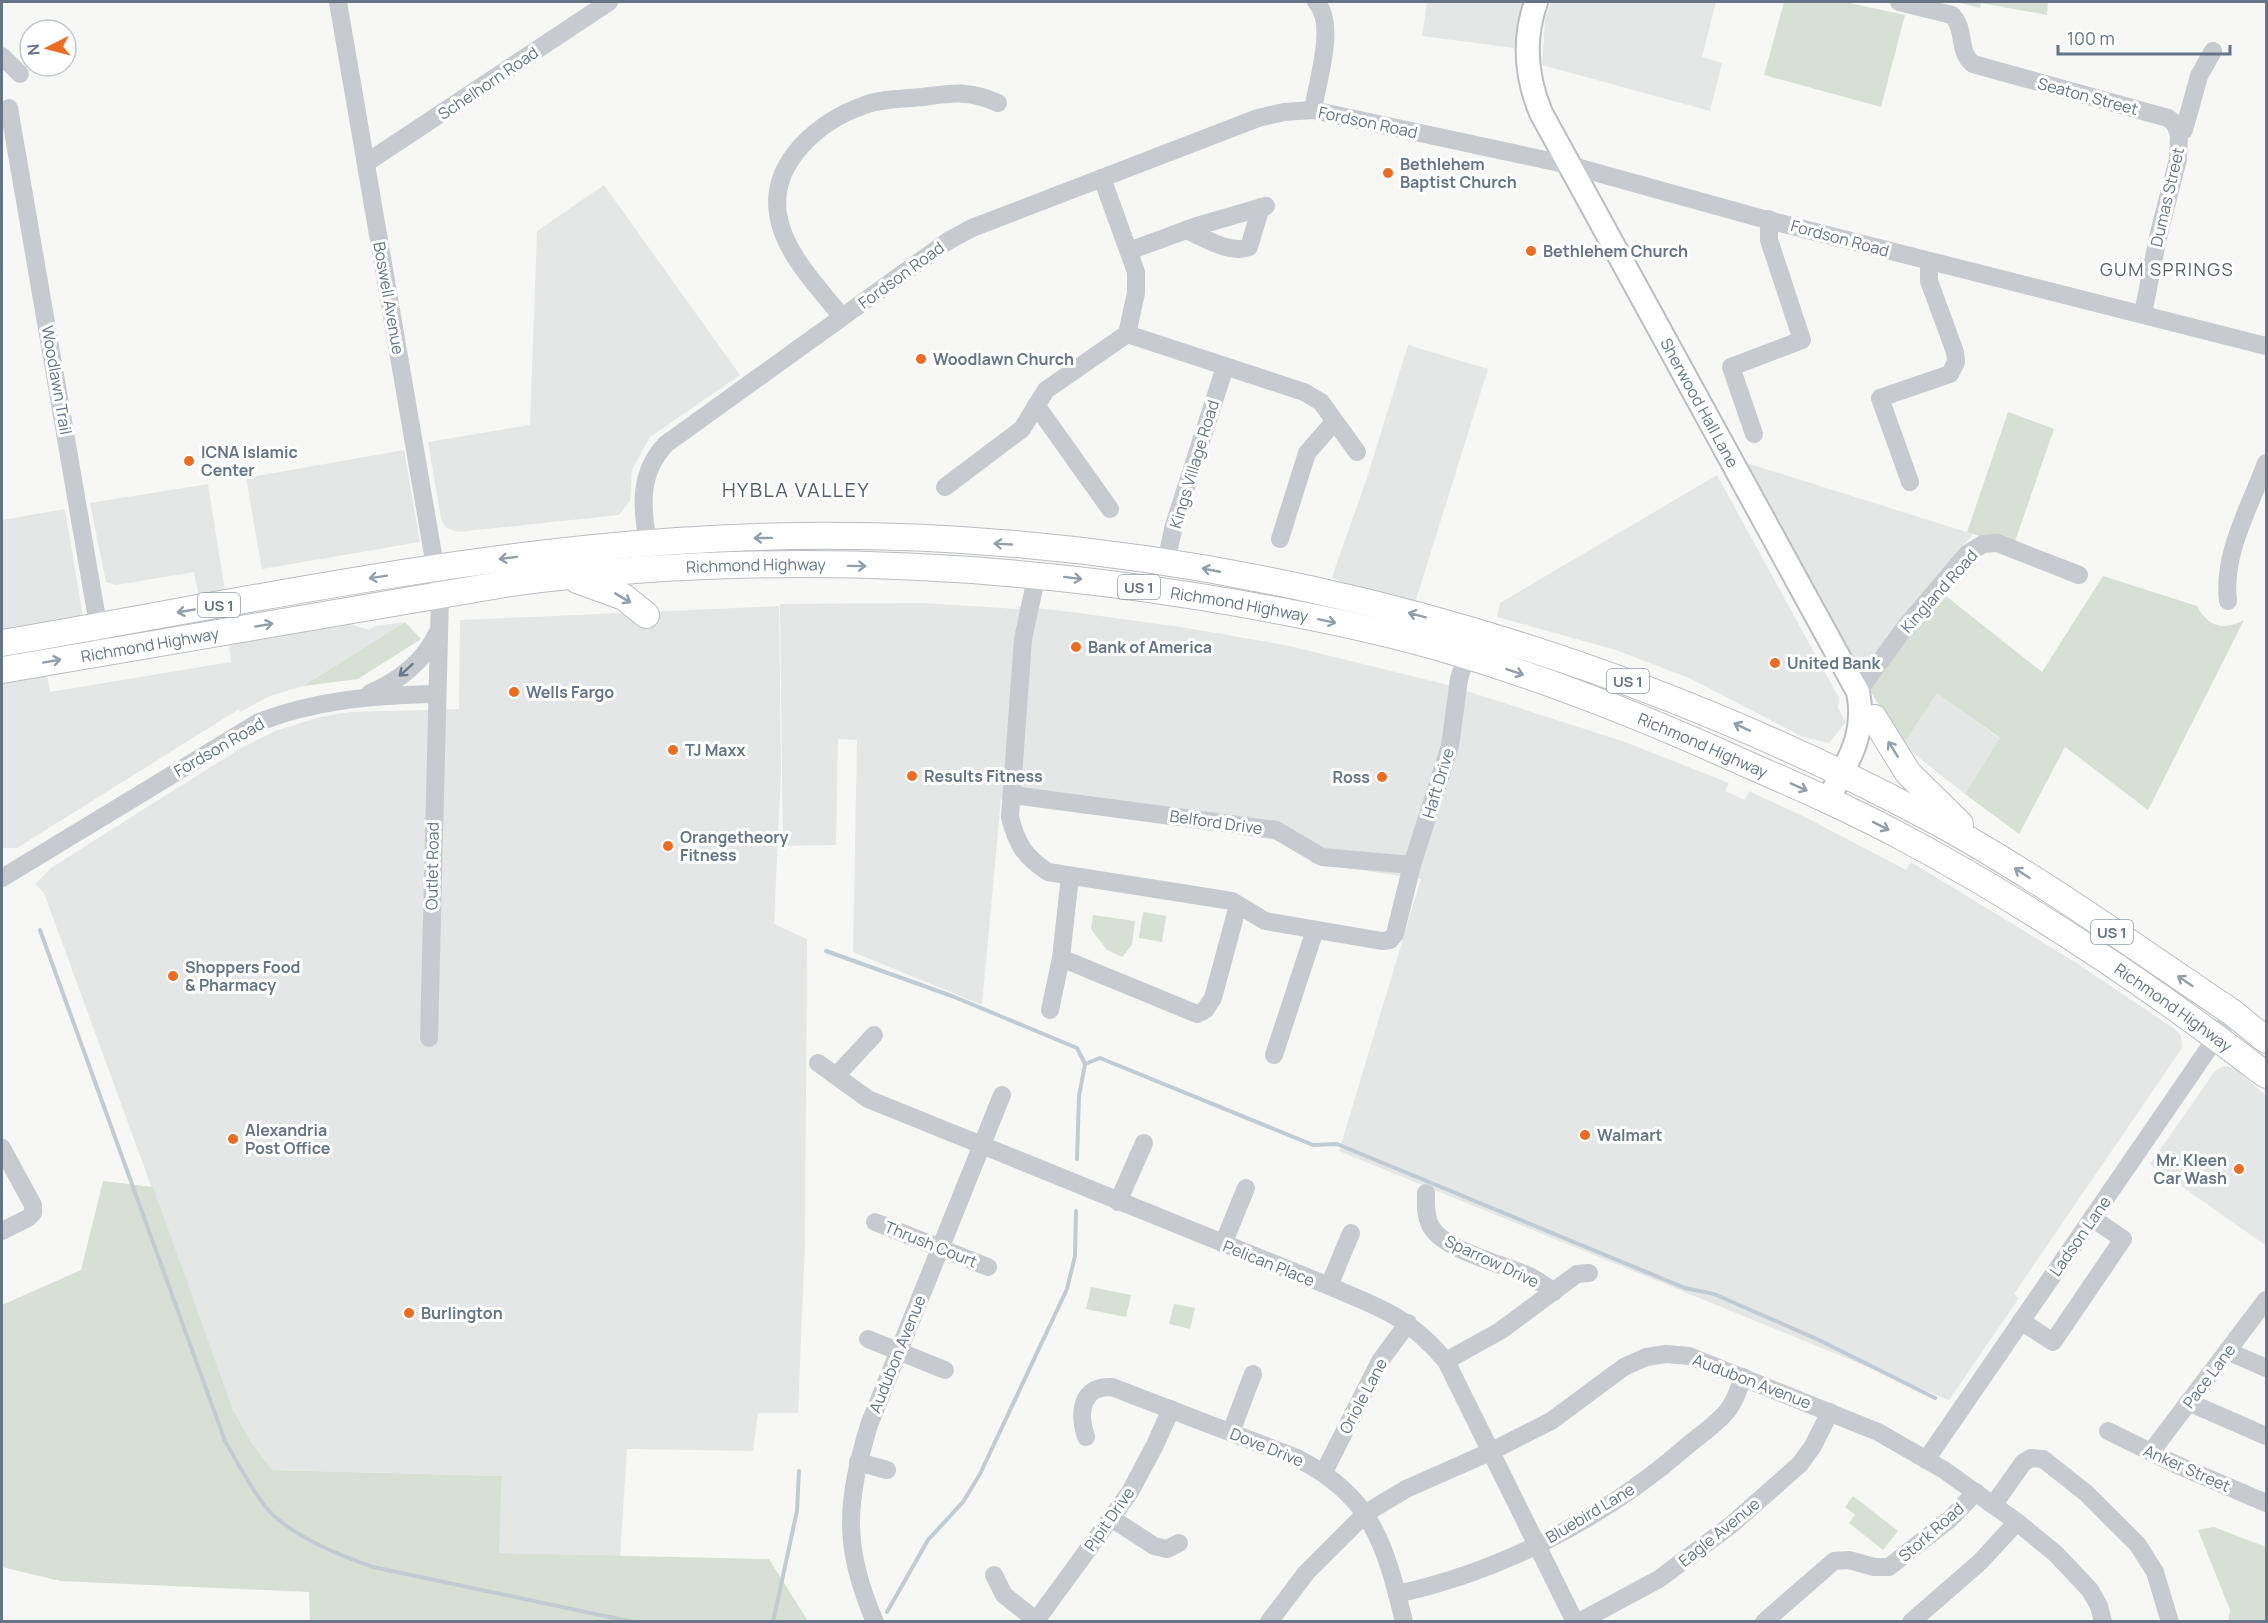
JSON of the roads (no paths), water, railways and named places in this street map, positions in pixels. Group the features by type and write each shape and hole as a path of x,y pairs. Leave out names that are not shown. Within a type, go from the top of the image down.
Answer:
{"highway":[{"name":"Richmond Highway","path":"2,643 436,568 566,550 648,543 751,538 917,539 1024,545 1166,562 1348,597 1474,630 1586,665 1696,707 1847,776 1990,852 2233,1013 2266,1040"},
{"name":"Richmond Highway","path":"2,670 440,595 556,577 652,569 817,565 1037,574 1243,604 1384,633 1466,656 1638,716 1833,803 1904,838 1996,892 2094,954 2217,1037 2266,1075"},
{"path":"556,577 584,580 606,588 627,599 646,615"},
{"path":"1874,718 1908,773 1990,852"}],"main road":[{"name":"Sherwood Hall Lane","path":"1536,2 1527,42 1530,77 1541,113 1858,692 1862,711 1861,727 1847,776"},
{"path":"1833,803 1847,776 1869,745 1874,718 1858,692"}],"street":[{"name":"Boswell Avenue","path":"338,2 440,595"},
{"name":"Schelhorn Road","path":"366,164 609,2"},
{"path":"1313,110 1326,34 1324,13 1316,2"},
{"name":"Seaton Street","path":"1899,2 1952,15 1961,31 1965,55 1973,64 2168,118 2180,133"},
{"name":"Dumas Street","path":"2143,314 2158,237 2178,159 2180,133 2184,130 2199,76 2213,51"},
{"path":"2,56 18,72"},
{"path":"842,317 792,250 779,223 777,204 779,186 793,154 826,126 854,109 871,103 962,92 980,94 998,103"},
{"name":"Woodlawn Trail","path":"9,108 103,652"},
{"name":"Fordson Road","path":"652,569 644,482 657,454 666,444 948,242 972,228 1258,118 1284,112 1313,110 1569,165 1929,261 2266,346"},
{"path":"945,487 1022,429 1046,390 1127,334 1136,293 1136,272 1102,178"},
{"path":"1129,251 1186,230 1263,206 1253,240 1249,247 1244,249 1233,249 1186,230"},
{"path":"1754,434 1731,367 1802,340 1769,240 1769,219"},
{"path":"1910,482 1880,398 1950,374 1956,362 1955,352 1929,281 1929,261"},
{"path":"1127,334 1304,392 1321,402 1357,452"},
{"name":"Kings Village Road","path":"1166,562 1174,525 1225,368"},
{"path":"1036,405 1110,509"},
{"path":"1281,539 1306,453 1334,422"},
{"path":"2228,601 2226,580 2229,559 2266,463"},
{"name":"Kingland Road","path":"1858,692 1906,626 1967,554 1976,547 1996,543 2079,575"},
{"path":"1037,574 1023,639 1010,817 1014,835 1029,859 1048,872 1232,901 1265,921 1315,930 1274,1055"},
{"path":"436,694 440,595"},
{"path":"361,697 385,687 403,674 432,645 439,629"},
{"name":"Haft Drive","path":"1315,930 1382,941 1390,940 1395,934 1413,865 1450,746 1459,679 1474,630"},
{"name":"Fordson Road","path":"2,878 246,728 297,709 361,697 436,694"},
{"name":"Outlet Road","path":"429,1038 436,694"},
{"name":"Belford Drive","path":"1013,795 1276,830 1322,856 1413,865"},
{"path":"1050,1010 1061,958 1070,876"},
{"path":"1061,958 1197,1014 1205,1010 1213,998 1238,905"},
{"name":"Ladson Lane","path":"1926,1460 2233,1013"},
{"path":"836,1076 874,1035"},
{"name":"Pelican Place","path":"818,1063 868,1099 1388,1311 1408,1323 1425,1336 1446,1361 1577,1622"},
{"name":"Audubon Avenue","path":"875,1622 859,1585 850,1533 852,1497 858,1462 868,1425 1002,1095"},
{"path":"1118,1202 1144,1143"},
{"path":"2,1148 33,1205 33,1213 28,1218 2,1231"},
{"path":"1223,1244 1246,1188"},
{"name":"Sparrow Drive","path":"1426,1194 1426,1216 1430,1227 1439,1237 1453,1245 1532,1277 1554,1292"},
{"path":"2021,1321 2053,1342 2123,1239 2092,1218"},
{"name":"Thrush Court","path":"875,1222 988,1267"},
{"path":"1329,1287 1351,1233"},
{"path":"1446,1361 1500,1332 1577,1274 1589,1273"},
{"name":"Pace Lane","path":"2151,1452 2266,1300"},
{"name":"Oriole Lane","path":"1324,1472 1380,1361 1408,1323"},
{"path":"868,1339 945,1370"},
{"path":"2227,1351 2266,1368"},
{"name":"Audubon Avenue","path":"1269,1622 1306,1574 1366,1514 1406,1489 1492,1451 1551,1421 1623,1367 1646,1357 1666,1354 1689,1356 1830,1412 1878,1432 1926,1460 1994,1504 2056,1554 2090,1590 2099,1606 2103,1622"},
{"path":"1231,1432 1253,1374"},
{"name":"Bluebird Lane","path":"1397,1594 1481,1568 1538,1545 1618,1499 1671,1460 1727,1412 1743,1377"},
{"name":"Dove Drive","path":"1086,1437 1081,1422 1083,1406 1089,1393 1098,1386 1112,1387 1297,1458 1324,1472 1366,1514 1384,1546 1404,1622"},
{"path":"2188,1402 2266,1437"},
{"name":"Pipit Drive","path":"1037,1621 1111,1518 1145,1464 1171,1409"},
{"name":"Eagle Avenue","path":"1577,1622 1659,1579 1731,1525 1800,1464 1814,1446 1830,1412"},
{"name":"Anker Street","path":"2108,1431 2266,1503"},
{"path":"1994,1504 2023,1462 2031,1458 2043,1459 2086,1493 2138,1545 2156,1572 2170,1622"},
{"path":"858,1462 886,1470"},
{"name":"Stork Road","path":"1764,1622 1834,1561 1850,1560 1874,1567 1889,1567 1950,1519 1976,1492"},
{"path":"1111,1518 1154,1546 1167,1549 1179,1542"},
{"path":"1911,1622 1980,1562 2018,1522"},
{"path":"994,1575 1005,1596 1037,1621"}],"waterway":[{"path":"40,930 225,1441 264,1505 286,1526 314,1543 373,1567 633,1622"},
{"path":"826,951 952,996 1077,1048 1085,1064 1079,1096 1077,1159"},
{"path":"1085,1064 1100,1058 1313,1145 1337,1144 1685,1288 1714,1294 1819,1340 1935,1398"},
{"path":"887,1612 928,1540 963,1502 980,1474 1067,1289 1075,1256 1076,1211"},
{"path":"773,1622 797,1511 799,1471"}],"place":[{"name":"Bethlehem Baptist Church","path":"1388,173"},
{"name":"Bethlehem Church","path":"1531,251"},
{"name":"Woodlawn Church","path":"921,359"},
{"name":"ICNA Islamic Center","path":"189,461"},
{"name":"Bank of America","path":"1076,647"},
{"name":"United Bank","path":"1775,663"},
{"name":"Wells Fargo","path":"514,692"},
{"name":"TJ Maxx","path":"673,750"},
{"name":"Results Fitness","path":"912,776"},
{"name":"Ross","path":"1382,777"},
{"name":"Orangetheory Fitness","path":"668,846"},
{"name":"Shoppers Food & Pharmacy","path":"173,976"},
{"name":"Walmart","path":"1585,1135"},
{"name":"Alexandria Post Office","path":"233,1139"},
{"name":"Mr. Kleen Car Wash","path":"2239,1169"},
{"name":"Burlington","path":"409,1313"}],"district":[{"name":"GUM SPRINGS","path":"2167,269"},
{"name":"HYBLA VALLEY","path":"796,489"}]}
